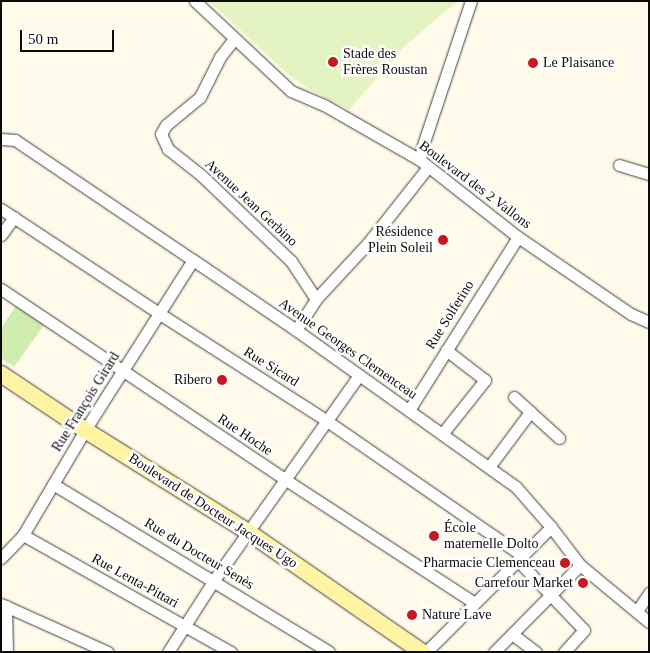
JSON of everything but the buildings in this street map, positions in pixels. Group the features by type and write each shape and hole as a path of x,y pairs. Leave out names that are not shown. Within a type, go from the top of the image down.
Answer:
{"main road":[{"name":"Boulevard de Docteur Jacques Ugo","path":"1,374 85,430 248,532 422,652"}],"street":[{"name":"Boulevard des 2 Vallons","path":"195,1 291,91 324,105 424,164 518,238 631,314 649,322"},
{"path":"296,330 316,299 368,244 424,164 471,1"},
{"name":"Avenue Jean Gerbino","path":"234,39 220,56 200,97 166,126 161,134 168,149 201,175 291,261 316,299"},
{"name":"Avenue Georges Clemenceau","path":"1,138 15,140 193,260 296,330 516,487 552,527 580,565 649,622"},
{"path":"618,166 649,174"},
{"name":"Rue Sicard","path":"1,209 327,421 521,555"},
{"path":"1,235 14,217"},
{"name":"Rue Solferino","path":"409,410 518,238"},
{"name":"Rue François Girard","path":"1,558 23,535 85,430 193,260"},
{"name":"Rue Hoche","path":"1,289 286,480 475,603"},
{"path":"442,434 485,380 446,350"},
{"path":"168,652 214,580 359,375"},
{"path":"514,397 560,438"},
{"path":"489,467 530,412"},
{"name":"Rue du Docteur Senès","path":"53,484 214,580 329,652"},
{"path":"426,652 521,555 552,527"},
{"name":"Rue Lenta-Pittari","path":"23,535 231,652"},
{"path":"521,555 524,567 584,630 564,652"},
{"path":"494,652 580,565"},
{"path":"636,612 649,593"},
{"path":"6,652 3,605 108,652"},
{"path":"512,634 536,652"}],"green space":[{"name":"Stade des Frères Roustan","path":"209,1 460,1 444,12 402,49 349,110 312,91 289,75"},
{"path":"16,306 44,325 14,367 1,358 1,328"}],"place":[{"name":"Stade des Frères Roustan","path":"333,62"},
{"name":"Le Plaisance","path":"533,63"},
{"name":"Résidence Plein Soleil","path":"443,240"},
{"name":"Ribero","path":"222,380"},
{"name":"École maternelle Dolto","path":"434,536"},
{"name":"Pharmacie Clemenceau","path":"565,563"},
{"name":"Carrefour Market","path":"583,583"},
{"name":"Nature Lave","path":"412,615"}]}
